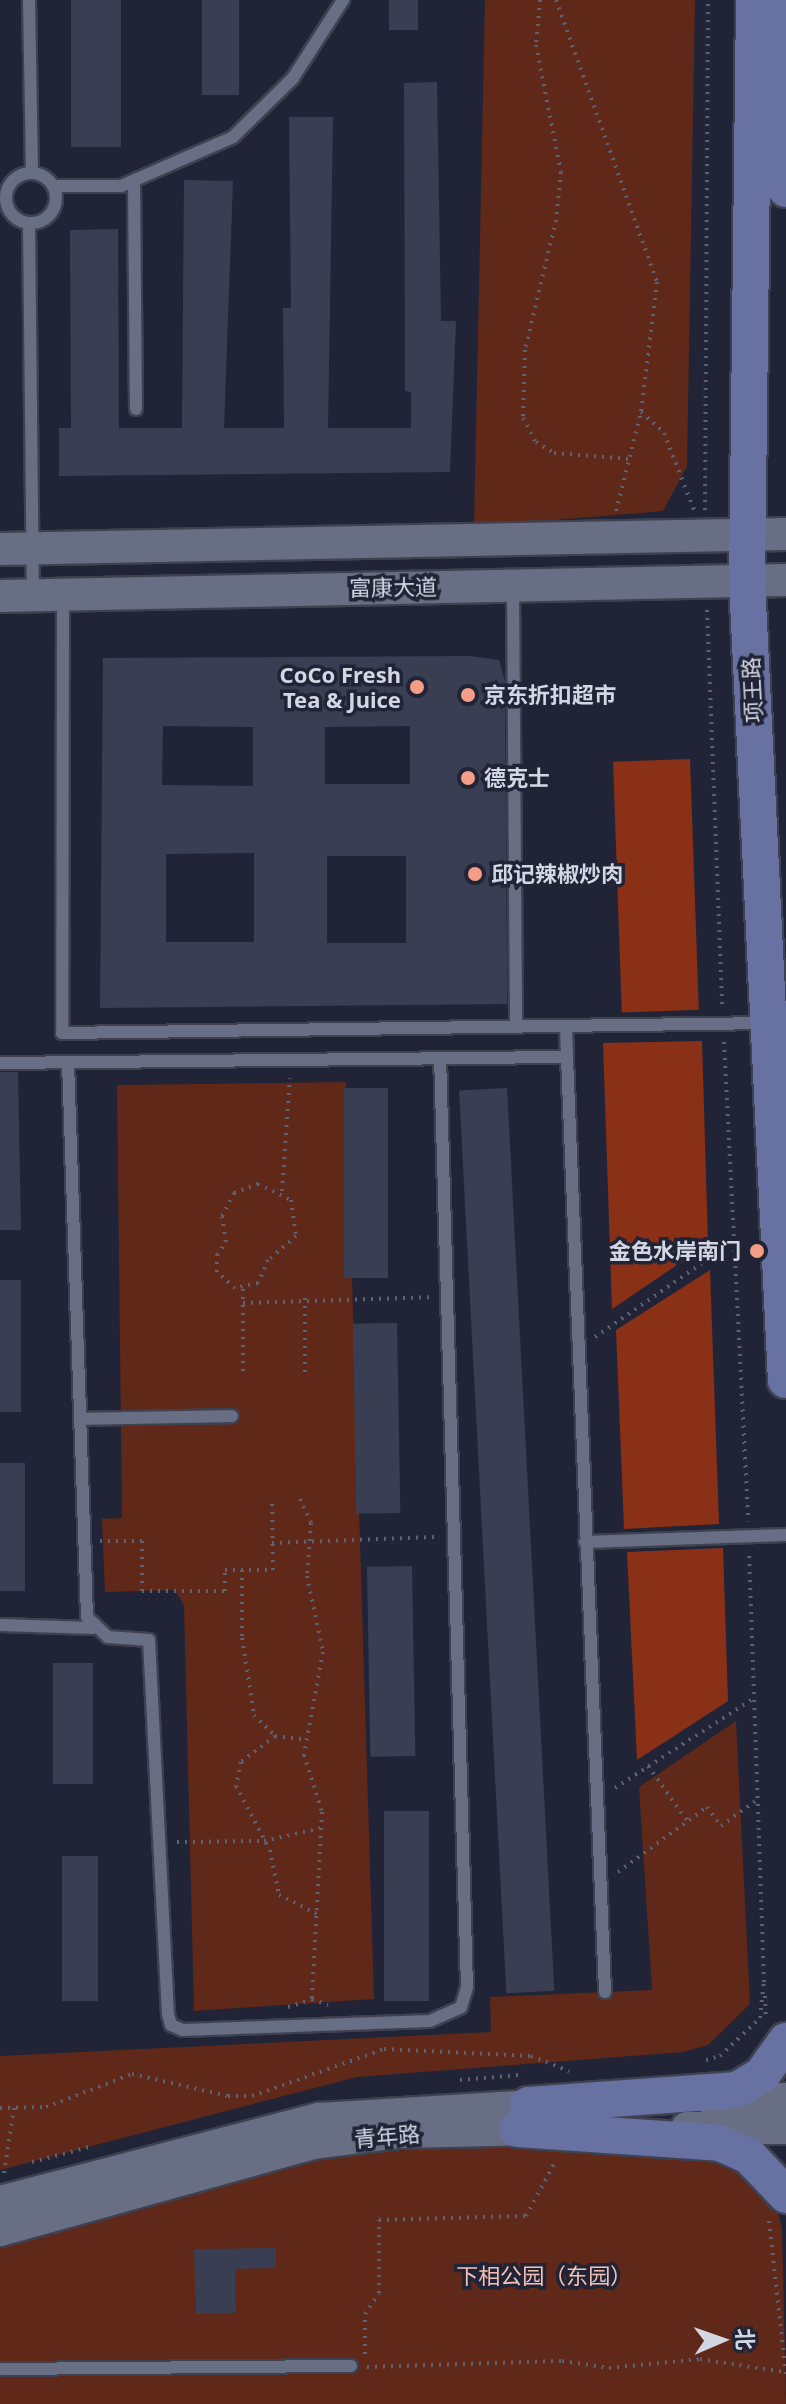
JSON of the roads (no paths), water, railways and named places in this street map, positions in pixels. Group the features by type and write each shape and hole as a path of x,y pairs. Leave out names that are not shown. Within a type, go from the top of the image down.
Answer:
{"main road":[{"name":"项王路","path":"754,0 747,581 786,1380"},
{"path":"783,0 786,189"},
{"path":"526,2103 737,2090 762,2075 786,2041"},
{"path":"526,2103 720,2143 749,2156 775,2201"}],"street":[{"name":"富康大道","path":"0,549 786,534"},
{"name":"富康大道","path":"0,596 786,580"},
{"name":"青年路","path":"6,2183 319,2119 526,2103 786,2099"},
{"name":"青年路","path":"0,2230 314,2143 400,2132 526,2103 786,2128"}],"lane":[{"path":"29,0 32,173"},
{"path":"32,173 53,186 98,190 134,182 214,149 261,116 343,0"},
{"path":"29,223 12,216 3,201 9,184 32,173"},
{"path":"134,182 136,409"},
{"path":"29,223 53,210 53,186"},
{"path":"29,223 32,548 48,595 62,1033 768,1023"},
{"path":"513,584 516,1027"},
{"path":"566,1027 605,1992"},
{"path":"0,1063 567,1057"},
{"path":"0,1625 93,1628 108,1637 149,1640 171,2025 183,2030 430,2021 461,2007 467,1987 440,1058"},
{"path":"68,1062 87,1617 93,1628"},
{"path":"80,1419 232,1416"},
{"path":"585,1542 786,1535"},
{"path":"0,2369 351,2366"}],"place":[{"name":"CoCo Fresh Tea & Juice","path":"417,687"},
{"name":"京东折扣超市","path":"468,695"},
{"name":"德克士","path":"468,778"},
{"name":"邱记辣椒炒肉","path":"475,874"},
{"name":"金色水岸南门","path":"757,1251"}],"park label":[{"name":"下相公园（东园）","path":"544,2276"}]}
